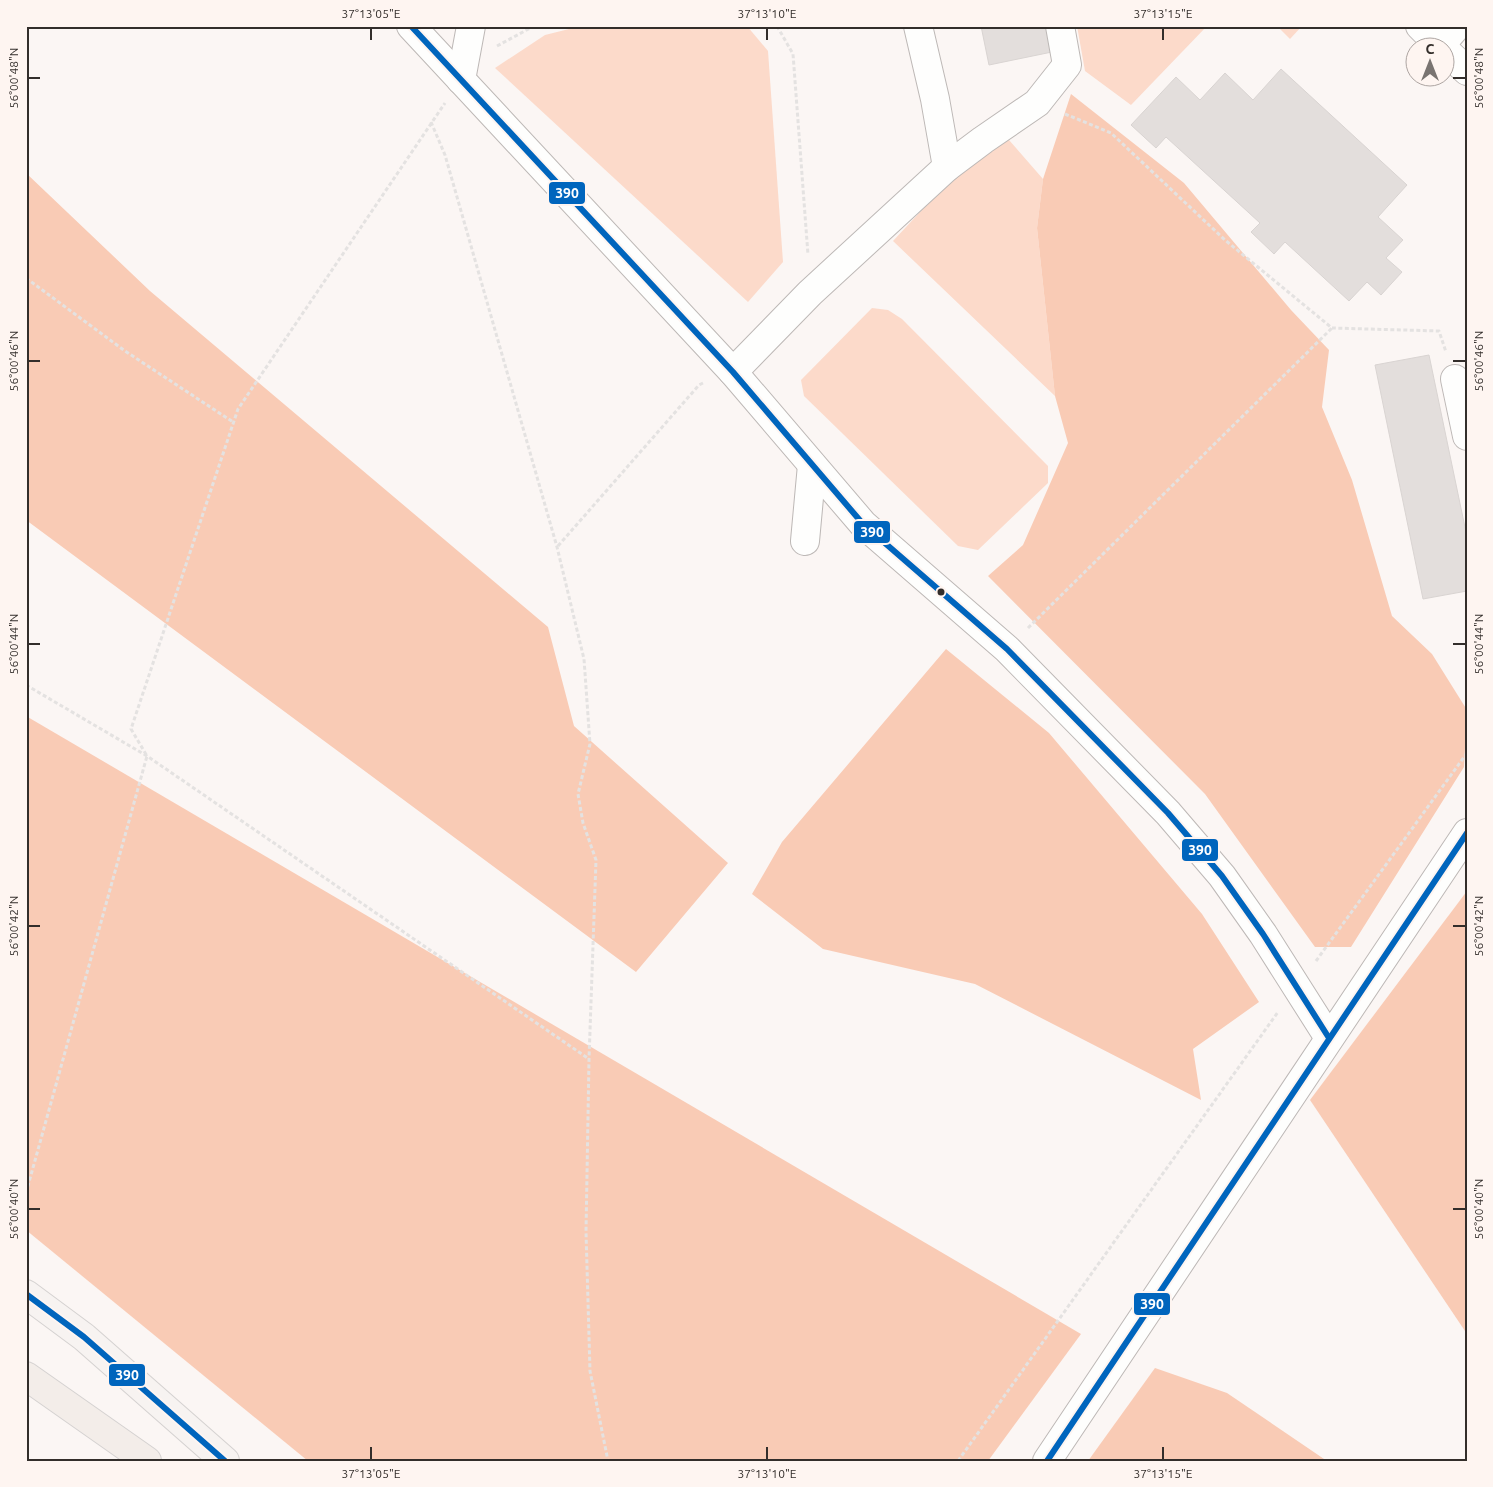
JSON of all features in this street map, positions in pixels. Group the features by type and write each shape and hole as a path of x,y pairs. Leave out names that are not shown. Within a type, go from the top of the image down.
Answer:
{"highway":[{"path":"26,1376 147,1461"}],"main road":[{"path":"26,1294 84,1337 225,1461"}],"street":[{"path":"411,26 733,372 863,524 1006,649 1168,813 1222,876 1297,986 1329,1038"},
{"path":"461,80 471,26"},
{"path":"918,26 936,99 947,167"},
{"path":"733,372 810,292 947,167 982,140 1037,103 1067,66 1060,26"},
{"path":"1420,26 1438,38"},
{"path":"1456,56 1467,71"},
{"path":"1455,378 1467,436"},
{"path":"805,542 812,465"},
{"path":"1047,1461 1467,833"}],"path":[{"path":"777,26 794,54 810,292"},
{"path":"26,1193 147,756 131,729 238,409 461,80"},
{"path":"1037,103 1112,133 1225,240 1332,328 1439,331"},
{"path":"431,122 445,155 557,546 584,658 590,744 578,794 583,823 596,860 589,1059 586,1232 590,1371 608,1461"},
{"path":"26,278 125,351 233,422"},
{"path":"1006,649 1332,328"},
{"path":"557,546 699,385 733,372"},
{"path":"26,685 147,756 589,1059"},
{"path":"958,1461 1297,986 1467,753"}],"shaded area":[{"path":"581,26 747,26 768,51 783,262 748,302 495,68 545,35"},
{"path":"1077,26 1207,26 1131,105 1085,71"},
{"path":"1277,26 1302,26 1290,39"},
{"path":"1071,94 1184,183 1291,310 1329,350 1322,407 1352,480 1392,616 1432,654 1467,710 1464,767 1351,947 1315,947 1205,794 988,576 1023,545 1068,443 1055,396 1037,228 1043,179"},
{"path":"1009,140 1043,179 1037,228 1055,396 893,241 976,152"},
{"path":"26,173 150,291 548,627 574,726 728,863 636,972 26,520"},
{"path":"872,308 888,310 902,319 1048,466 1048,483 978,550 958,546 804,396 801,380"},
{"path":"946,649 1049,733 1202,914 1259,1002 1193,1049 1201,1100 975,984 823,949 752,894 782,842"},
{"path":"26,716 1081,1334 988,1461 308,1461 26,1230"},
{"path":"1467,891 1467,1334 1310,1100"},
{"path":"1155,1368 1227,1393 1327,1461 1088,1461"}],"building":[{"path":"981,26 1047,26 1052,52 989,65"},
{"path":"1281,69 1407,185 1378,217 1403,240 1386,258 1402,272 1381,295 1367,282 1349,301 1285,242 1274,254 1251,232 1260,223 1166,137 1156,148 1131,125 1176,77 1200,100 1225,73 1253,100"},
{"path":"1429,355 1467,537 1467,591 1423,599 1375,365"}],"transit line":[{"name":"390","path":"411,26 733,372 863,524 1007,649 1168,813 1222,876 1263,934 1329,1038"},
{"name":"390","path":"1047,1461 1467,833"},
{"name":"390","path":"26,1294 84,1337 225,1461"}]}
